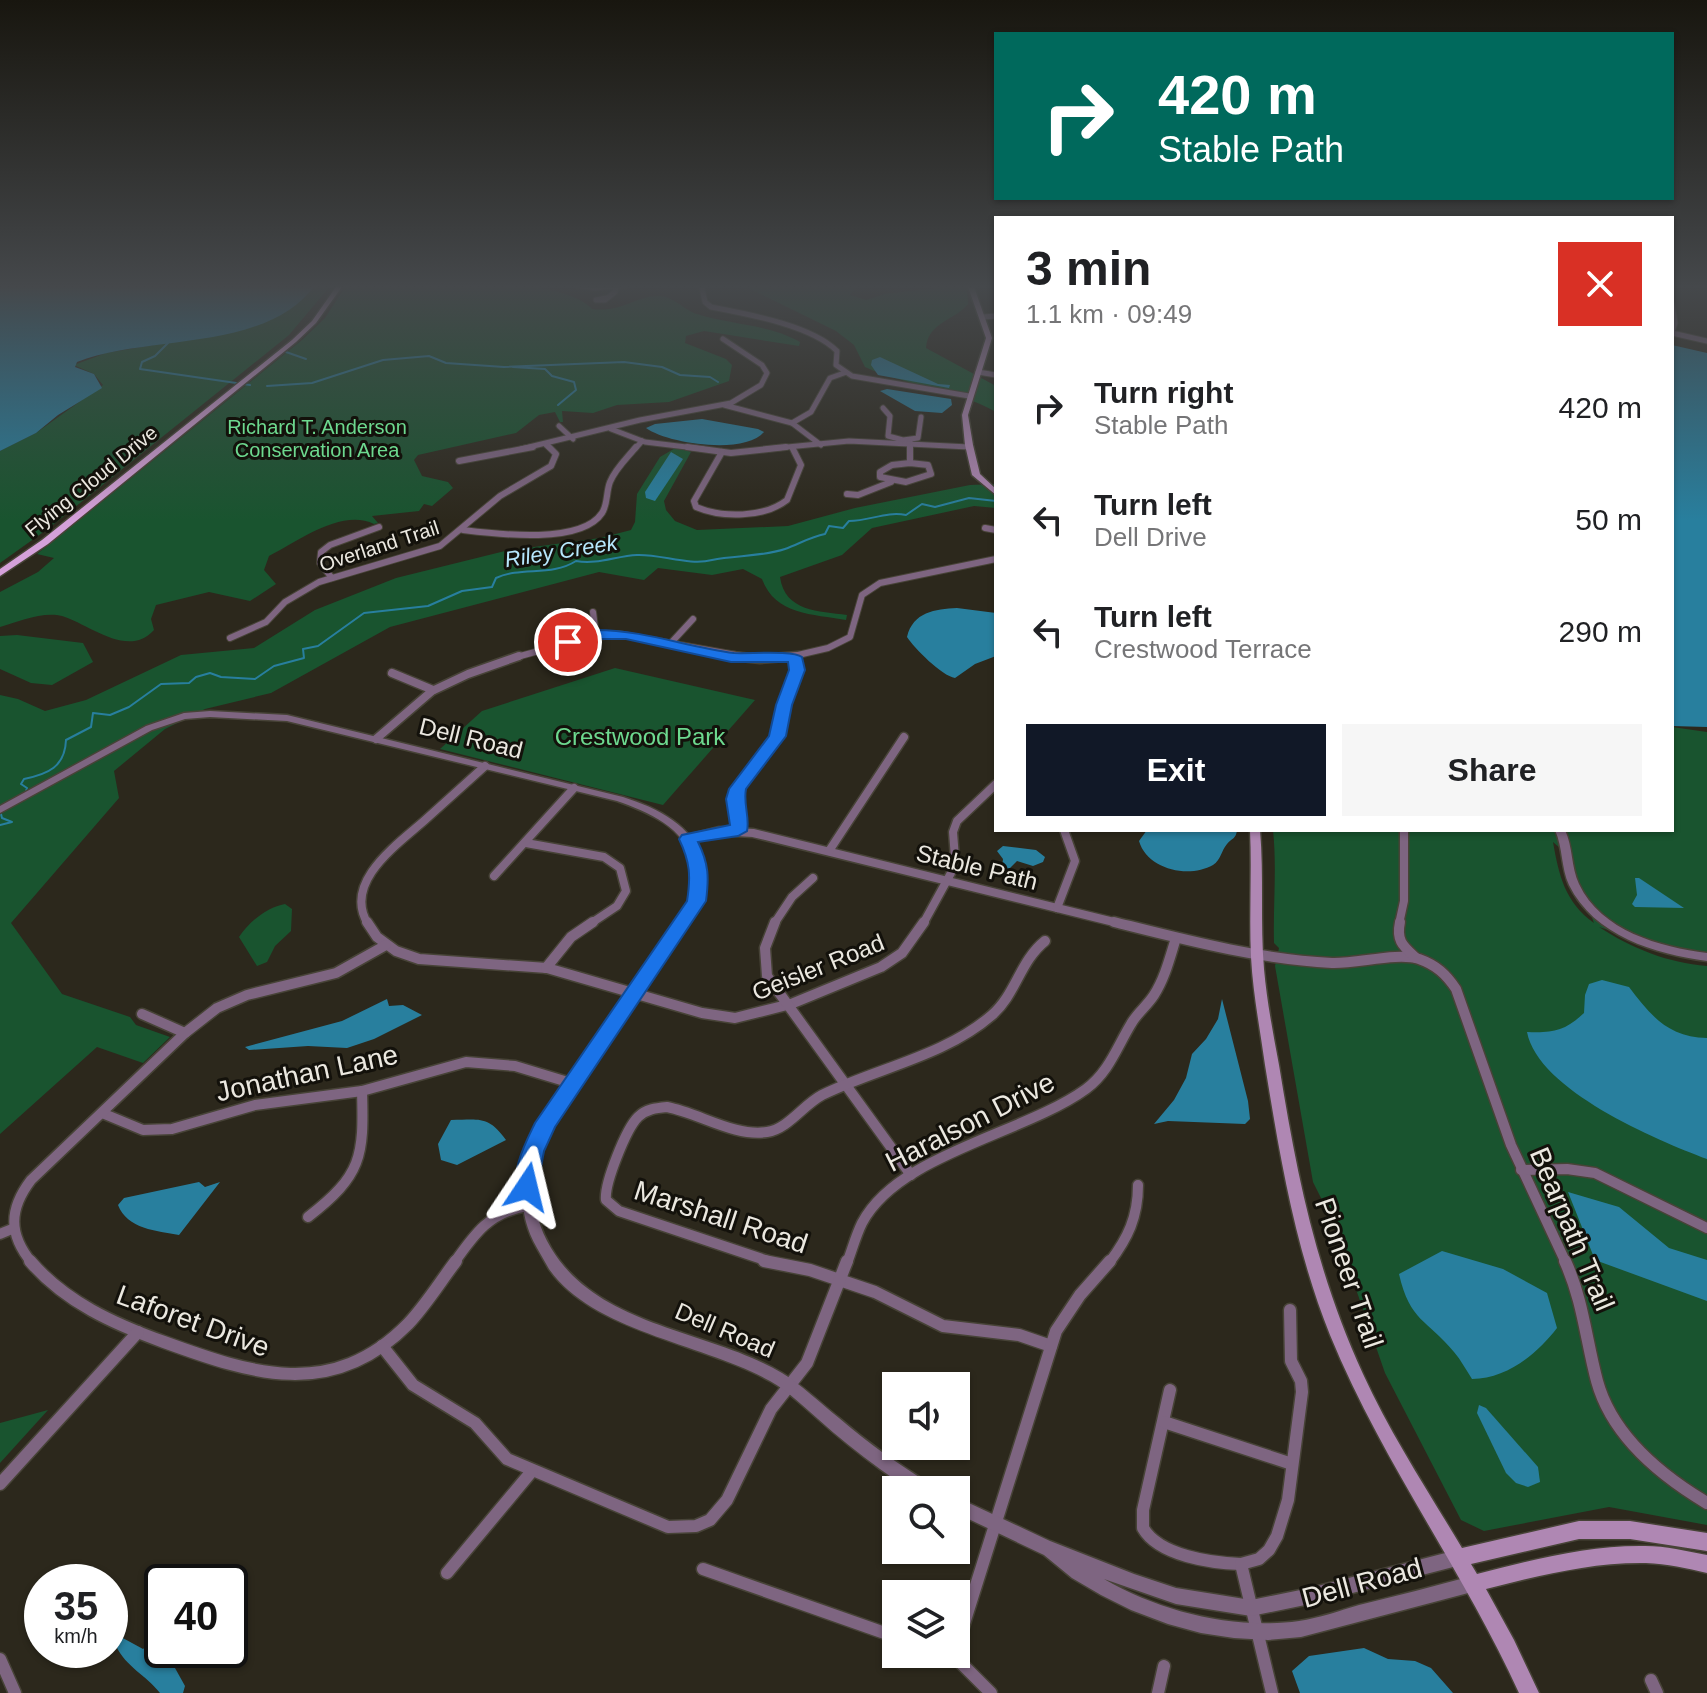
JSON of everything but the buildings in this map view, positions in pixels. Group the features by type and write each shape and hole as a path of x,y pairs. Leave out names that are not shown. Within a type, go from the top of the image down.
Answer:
{"main road":[{"name":"Flying Cloud Drive","path":"0,573 114,487 266,363"},
{"path":"981,363 965,415 976,475 994,491"},
{"name":"Pioneer Trail","path":"1255,832 1256,955 1292,1192 1319,1286 1338,1337 1391,1447 1472,1584 1529,1693"},
{"name":"Dell Road","path":"1457,1558 1579,1530 1630,1530 1707,1542"},
{"name":"Dell Road","path":"1472,1584 1600,1554 1643,1555 1707,1564"}],"street":[{"path":"459,461 546,445 641,420 687,414 723,404 750,393 765,381 767,373 759,363"},
{"path":"836,363 844,373 868,381 970,394"},
{"path":"978,372 994,375"},
{"path":"792,423 811,412 830,378 844,373"},
{"path":"723,404 792,423 821,445"},
{"path":"883,408 890,416 888,436 910,445"},
{"path":"910,463 910,445 919,436 921,417"},
{"path":"559,426 573,439"},
{"path":"611,429 642,441 722,452 754,453 821,445 969,447"},
{"path":"463,530 529,535 575,528 592,522 603,513 610,481 642,441"},
{"name":"Overland Trail","path":"230,638 266,622 285,602 302,591 332,578 428,551 463,530 500,496 551,466 556,454 546,445"},
{"path":"722,452 694,501 696,507 703,511 745,513 782,505 789,498 801,465 793,449"},
{"path":"847,494 858,495 891,482 917,480 931,474 928,465 910,463 881,470 880,477 891,482"},
{"path":"332,578 320,563 321,552 330,545 379,527"},
{"path":"985,528 994,530"},
{"path":"376,739 433,690 515,659 596,635 626,634 750,659 794,657 832,648 850,637 862,595 880,583 994,559"},
{"path":"593,612 596,635"},
{"path":"670,644 693,619"},
{"path":"738,831 737,789 778,736 784,705 797,670 794,657"},
{"path":"392,673 433,690"},
{"name":"Dell Road","path":"0,810 149,728 184,716 277,717 574,788 648,809 671,822 688,839 698,861 697,901 546,1123 533,1151 527,1206 532,1224 550,1262 580,1292 624,1315 731,1355 788,1386 874,1456 905,1476"},
{"path":"829,851 904,737"},
{"path":"386,945 372,930 362,908 362,896 370,874 383,857 485,766"},
{"name":"Geisler Road","path":"386,945 405,955 437,962 509,963 546,968 723,1018 753,1016 788,1005 894,960 917,936 955,861 955,825 965,811 994,786"},
{"path":"494,876 574,788"},
{"name":"Stable Path","path":"688,839 719,831 738,831 1256,955"},
{"path":"1057,908 1075,861 1065,832"},
{"path":"1404,832 1404,901 1397,935 1400,943 1416,958"},
{"path":"1561,832 1575,886 1593,910 1623,932 1642,941 1682,954 1707,957"},
{"path":"526,843 604,857 620,868 626,882 626,891 617,906 571,937 546,968"},
{"path":"813,878 796,891 765,941 767,976 911,1175"},
{"name":"Haralson Drive","path":"382,1346 413,1385 475,1423 507,1459 668,1527 696,1526 719,1512 767,1416 807,1363 842,1281 863,1221 873,1204 893,1185 1064,1103 1098,1078 1115,1058 1133,1019 1158,988 1176,938"},
{"name":"Marshall Road","path":"1045,941 1032,951 1010,996 988,1018 959,1036 816,1098 767,1132 747,1132 672,1107 649,1108 634,1122 605,1192 612,1207 619,1211 751,1257 875,1292 943,1326 1002,1332 1051,1346"},
{"name":"Laforet Drive","path":"386,945 336,973 232,1000 185,1033 23,1190 6,1232 49,1281 81,1304 138,1332 201,1356 272,1375 318,1371 382,1346 418,1312 490,1216 527,1206"},
{"path":"1256,955 1333,963 1416,958"},
{"name":"Bearpath Trail","path":"1416,958 1445,972 1456,989 1521,1170 1562,1253 1579,1296 1607,1408 1641,1453 1664,1475 1707,1503"},
{"path":"142,1014 185,1033"},
{"name":"Jonathan Lane","path":"102,1113 130,1127 157,1131 185,1127 255,1105 362,1091 466,1062 515,1066 571,1083"},
{"path":"308,1217 340,1193 358,1166 363,1139 362,1091"},
{"path":"1521,1170 1567,1169 1596,1174 1664,1210 1707,1228"},
{"path":"970,1602 1051,1346 1068,1307 1122,1249 1138,1214 1138,1185"},
{"path":"1170,1390 1143,1510 1141,1522 1144,1531 1155,1542 1213,1563 1241,1564 1259,1559 1274,1541 1292,1490 1292,1464 1303,1390 1291,1363 1292,1333 1287,1319 1290,1310"},
{"path":"0,1484 138,1332"},
{"path":"1164,1422 1292,1464"},
{"path":"447,1573 532,1471"},
{"name":"Dell Road","path":"970,1512 1046,1548 1176,1596 1251,1608 1321,1594 1457,1558"},
{"name":"Dell Road","path":"1046,1548 1070,1568 1160,1613 1204,1626 1256,1632 1301,1629 1472,1584"},
{"path":"1241,1564 1272,1693"},
{"path":"703,1569 882,1632"},
{"path":"0,1659 15,1693"},
{"path":"1158,1693 1164,1666"},
{"path":"967,1668 991,1693"}],"green space":[{"path":"254,363 49,528 0,563 0,451 36,433 103,385 94,374 74,365"},
{"name":"Richard T. Anderson Conservation Area","path":"274,363 732,365 729,381 669,402 617,405 593,413 562,411 563,422 555,412 539,415 516,433 418,455 414,460 422,476 448,482 453,488 432,506 424,504 419,511 372,516 378,523 374,524 348,520 320,528 269,556 264,570 276,584 250,601 209,592 156,605 151,619 154,630 144,638 132,641 108,637 55,615 0,627 0,592 38,572 54,558 37,554"},
{"path":"863,363 954,363 994,385 994,411 965,398 865,367"},
{"path":"677,447 691,452 664,501 666,510 675,521 697,530 788,526 855,508 970,485 994,484 994,508 974,506 872,528 842,555 780,577 783,589 796,603 805,608 847,615 846,620 796,611 776,600 762,579 743,569 712,575 658,568 644,580 599,572 390,627 271,693 205,709 165,729 114,771 119,798 11,923 62,994 130,1017 136,1025 170,1037 143,1063 97,1047 0,1134 0,695 45,711 86,700 181,655 254,648 315,610 396,578 505,551 600,538 631,530 635,522 637,494 660,457"},
{"path":"17,635 83,643 93,662 52,685 31,683 0,669 0,636"},
{"name":"Crestwood Park","path":"615,668 755,700 663,805 440,749 482,711"},
{"path":"1674,727 1707,732 1707,953 1682,954 1599,927 1650,953 1678,962 1707,966 1707,1525 1609,1507 1484,1531 1461,1520 1385,1373 1332,1220 1313,1182 1275,966 1279,948 1274,943 1273,832 1674,832","holes":["1553,842 1568,855 1594,923 1570,897"]},
{"path":"285,904 292,909 291,931 275,946 267,962 257,966 239,937 259,916"},
{"path":"48,1410 0,1463 0,1423"}],"water":[{"path":"0,363 77,363 75,367 94,374 102,388 58,415 36,433 0,451"},
{"path":"893,363 938,384 950,385 949,388 878,375 871,365"},
{"path":"1674,363 1707,363 1707,727 1674,726"},
{"path":"887,389 951,399 952,405 942,413 915,411 880,391"},
{"path":"702,419 764,432 741,443 706,445 671,439 646,428 655,424"},
{"path":"671,452 683,459 655,501 646,498 645,492"},
{"path":"941,609 994,613 994,657 975,664 955,678 936,667 907,637 920,617"},
{"path":"1146,832 1236,832 1216,863 1192,871 1159,865 1143,851 1139,841"},
{"path":"1003,846 1036,850 1045,857 1043,862 1033,866 1017,861 1008,870 1002,867 1003,859 997,851"},
{"path":"1635,878 1684,908 1635,907 1632,904 1637,895"},
{"path":"1602,980 1629,987 1653,1016 1671,1029 1693,1037 1707,1038 1707,1159 1602,1110 1553,1074 1536,1053 1527,1032 1551,1031 1571,1024 1584,1013 1589,984"},
{"path":"387,999 389,1006 403,1005 422,1015 374,1039 347,1048 308,1046 249,1050 245,1047 342,1021"},
{"path":"1222,999 1250,1119 1245,1124 1168,1121 1154,1124 1174,1100 1186,1078 1192,1054 1218,1019"},
{"path":"451,1120 488,1123 506,1140 457,1165 441,1160 438,1144"},
{"path":"199,1182 205,1187 220,1182 179,1235 135,1224 118,1205 124,1198"},
{"path":"1568,1192 1619,1207 1669,1248 1707,1260 1707,1301 1595,1260"},
{"path":"1442,1251 1503,1269 1547,1293 1557,1328 1531,1356 1509,1370 1472,1379 1454,1352 1414,1311 1399,1274"},
{"path":"1479,1405 1486,1408 1538,1467 1540,1482 1528,1487 1516,1483 1506,1473 1477,1413"},
{"path":"128,1641 143,1649 144,1668 175,1668 185,1686 183,1693 160,1693 128,1663"},
{"path":"1364,1648 1388,1659 1415,1661 1431,1668 1453,1693 1300,1693 1292,1671 1309,1656"}],"waterway":[{"path":"142,363 140,369 250,385"},
{"path":"267,386 312,383 374,363"},
{"path":"446,363 504,367 600,363"},
{"path":"632,363 662,367 680,375 710,377 718,382"},
{"path":"513,367 545,369 552,376 574,382 576,390 558,405"},
{"name":"Riley Creek","path":"26,791 27,788 21,784 24,779 54,768 62,757 66,740 91,727 93,713 110,715 129,707 161,684 189,683 196,677 210,673 221,677 255,679 274,666 304,658 303,649 318,646 364,613 428,606 462,591 492,587 496,578 506,574 557,569 576,561 591,562 637,555 703,561 767,553 825,534 829,526 843,528 849,521 892,514 906,515 922,504 935,507 969,498 994,501"},
{"name":"Riley Creek","path":"0,825 12,822 2,818 1,814"}],"route":[{"path":"527,1187 533,1151 546,1123 697,901 700,874 688,839 719,831 738,831 737,789 778,736 784,705 797,670 794,657 767,660 731,657 626,634 596,635 568,642"}]}
